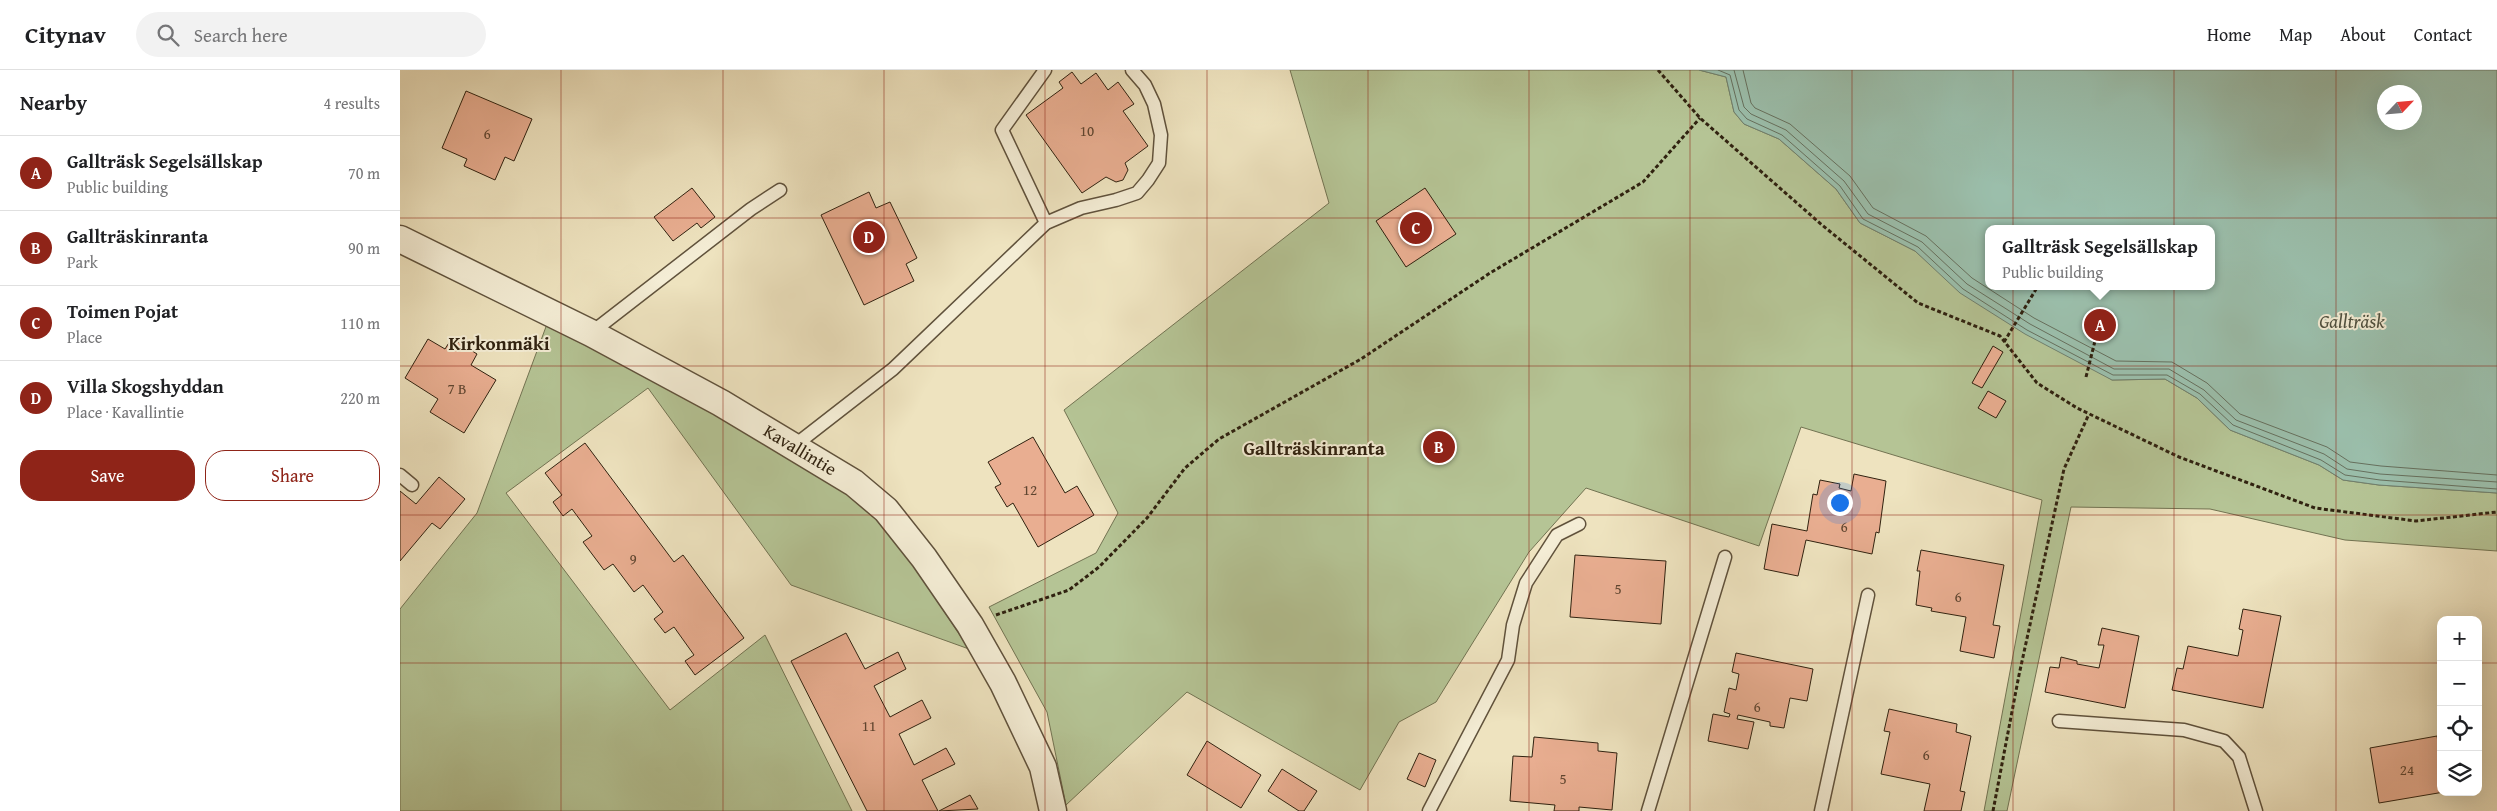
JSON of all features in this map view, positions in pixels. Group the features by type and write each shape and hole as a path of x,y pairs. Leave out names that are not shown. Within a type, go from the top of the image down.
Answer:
{"street":[{"name":"Kavallintie","path":"400,239 592,333 721,403 854,483 886,510 924,558 970,625 1025,725 1044,767 1053,811"}],"lane":[{"path":"1045,70 1002,130 1046,223"},
{"path":"794,446 893,369 1046,223 1081,208 1137,193 1159,162 1161,135 1154,104 1145,85 1132,70"},
{"path":"592,333 751,209 780,190"},
{"path":"400,475 412,485"},
{"path":"1429,811 1508,660 1513,625 1526,583 1557,535 1579,524"},
{"path":"1648,811 1726,557"},
{"path":"1821,811 1868,595"},
{"path":"2059,721 2184,730 2224,741 2238,756 2256,811"}],"path":[{"path":"1658,70 1700,118 1822,225 1918,303 2000,336 2037,383 2089,414 2179,457 2315,508 2416,521 2497,512"},
{"path":"970,625 1069,590 1099,567 1147,518 1185,468 1219,439 1273,406 1361,358 1490,273 1643,182 1700,118"},
{"path":"2004,342 2036,290"},
{"path":"2086,377 2096,337"},
{"path":"1993,811 2019,675 2064,469 2089,414"}],"shaded area":[{"name":"Gallträskinranta","path":"1290,70 1699,70 1726,77 1734,112 1744,124 1779,139 1836,189 1860,223 1915,251 1935,268 2112,380 2165,379 2197,398 2230,430 2319,465 2343,480 2379,485 2497,493 2497,551 2345,540 2210,509 2071,507 2007,811 1984,811 2042,500 1801,427 1759,546 1586,488 1529,552 1436,702 1399,722 1360,790 1187,692 1066,805 1047,712 989,607 1096,553 1118,513 1064,410 1329,203"},
{"path":"547,324 801,459 857,498 898,542 969,649 791,585 648,388 506,493 670,710 765,635 852,811 400,811 400,609 477,513"}],"water":[{"name":"Gallträsk","path":"1699,70 2497,70 2497,493 2379,485 2343,480 2319,465 2230,430 2197,398 2165,379 2112,380 2025,334 1960,293 1915,251 1860,223 1836,189 1779,139 1744,124 1734,112 1726,77"}],"building":[{"path":"1072,72 1081,84 1096,73 1108,90 1118,82 1134,104 1123,111 1148,146 1125,163 1128,170 1123,180 1116,182 1106,177 1082,193 1026,115 1063,88 1059,82"},
{"path":"466,91 532,119 514,161 505,157 495,180 464,166 467,159 442,148"},
{"path":"692,188 715,217 701,228 697,223 673,241 654,217"},
{"path":"1425,188 1456,234 1406,267 1376,221"},
{"path":"869,192 876,208 890,202 917,258 906,264 914,281 864,305 821,215"},
{"path":"2092,309 2115,315 2108,340 2086,334"},
{"path":"452,338 477,354 471,365 496,380 464,433 430,412 438,399 405,378 428,339 445,349"},
{"path":"1993,346 2003,352 1982,388 1972,383"},
{"path":"1988,391 2006,401 1996,418 1978,408"},
{"path":"1033,437 1065,493 1077,486 1094,515 1038,547 1013,503 1007,507 995,487 1001,484 988,462"},
{"path":"585,443 674,562 683,555 744,638 695,675 685,661 694,655 674,627 665,633 654,619 663,612 643,585 634,592 613,564 604,570 583,542 592,536 572,509 563,516 553,502 562,495 545,473"},
{"path":"1854,474 1886,481 1879,533 1876,532 1872,554 1806,540 1798,576 1764,569 1772,524 1807,531 1813,494 1817,495 1820,480 1840,484 1839,488 1851,491"},
{"path":"439,477 465,499 440,529 432,523 400,561 400,491 416,504"},
{"path":"1921,550 2004,565 1993,625 2000,626 1994,658 1960,651 1966,617 1931,611 1932,608 1916,605 1920,571 1917,571"},
{"path":"1575,555 1666,561 1661,624 1570,617"},
{"path":"2243,609 2281,616 2263,708 2172,690 2177,668 2183,669 2188,646 2238,656 2243,630 2239,629"},
{"path":"2102,628 2139,636 2125,708 2045,692 2050,667 2059,668 2061,657 2077,661 2077,664 2099,668 2104,645 2098,645"},
{"path":"846,633 865,669 898,652 906,669 874,686 890,717 922,700 931,718 899,734 914,765 946,748 955,764 922,780 938,811 867,811 791,661"},
{"path":"1736,653 1813,669 1807,701 1790,698 1784,728 1770,726 1770,722 1738,715 1737,719 1754,722 1748,749 1708,741 1713,714 1729,717 1730,714 1724,712 1729,688 1736,690 1739,674 1732,672"},
{"path":"1889,709 1957,724 1956,732 1971,736 1960,791 1965,792 1961,811 1924,811 1930,784 1881,774 1890,732 1884,731"},
{"path":"2437,736 2437,793 2379,803 2370,748"},
{"path":"1534,737 1598,743 1598,751 1617,753 1612,810 1579,807 1579,811 1554,811 1555,805 1510,801 1513,756 1532,757"},
{"path":"1207,741 1261,775 1241,808 1187,775"},
{"path":"1419,753 1436,760 1425,787 1407,779"},
{"path":"1282,769 1317,791 1304,811 1299,811 1268,791"},
{"path":"970,795 978,809 939,811"}],"place":[{"name":"Toimen Pojat","path":"1416,228"},
{"name":"Villa Skogshyddan","path":"869,237"},
{"name":"Gallträsk Segelsällskap","path":"2100,325"},
{"name":"Gallträskinranta","path":"1439,447"}],"district":[{"name":"Kirkonmäki","path":"499,343"},
{"name":"Gallträskinranta","path":"1314,448"}]}
